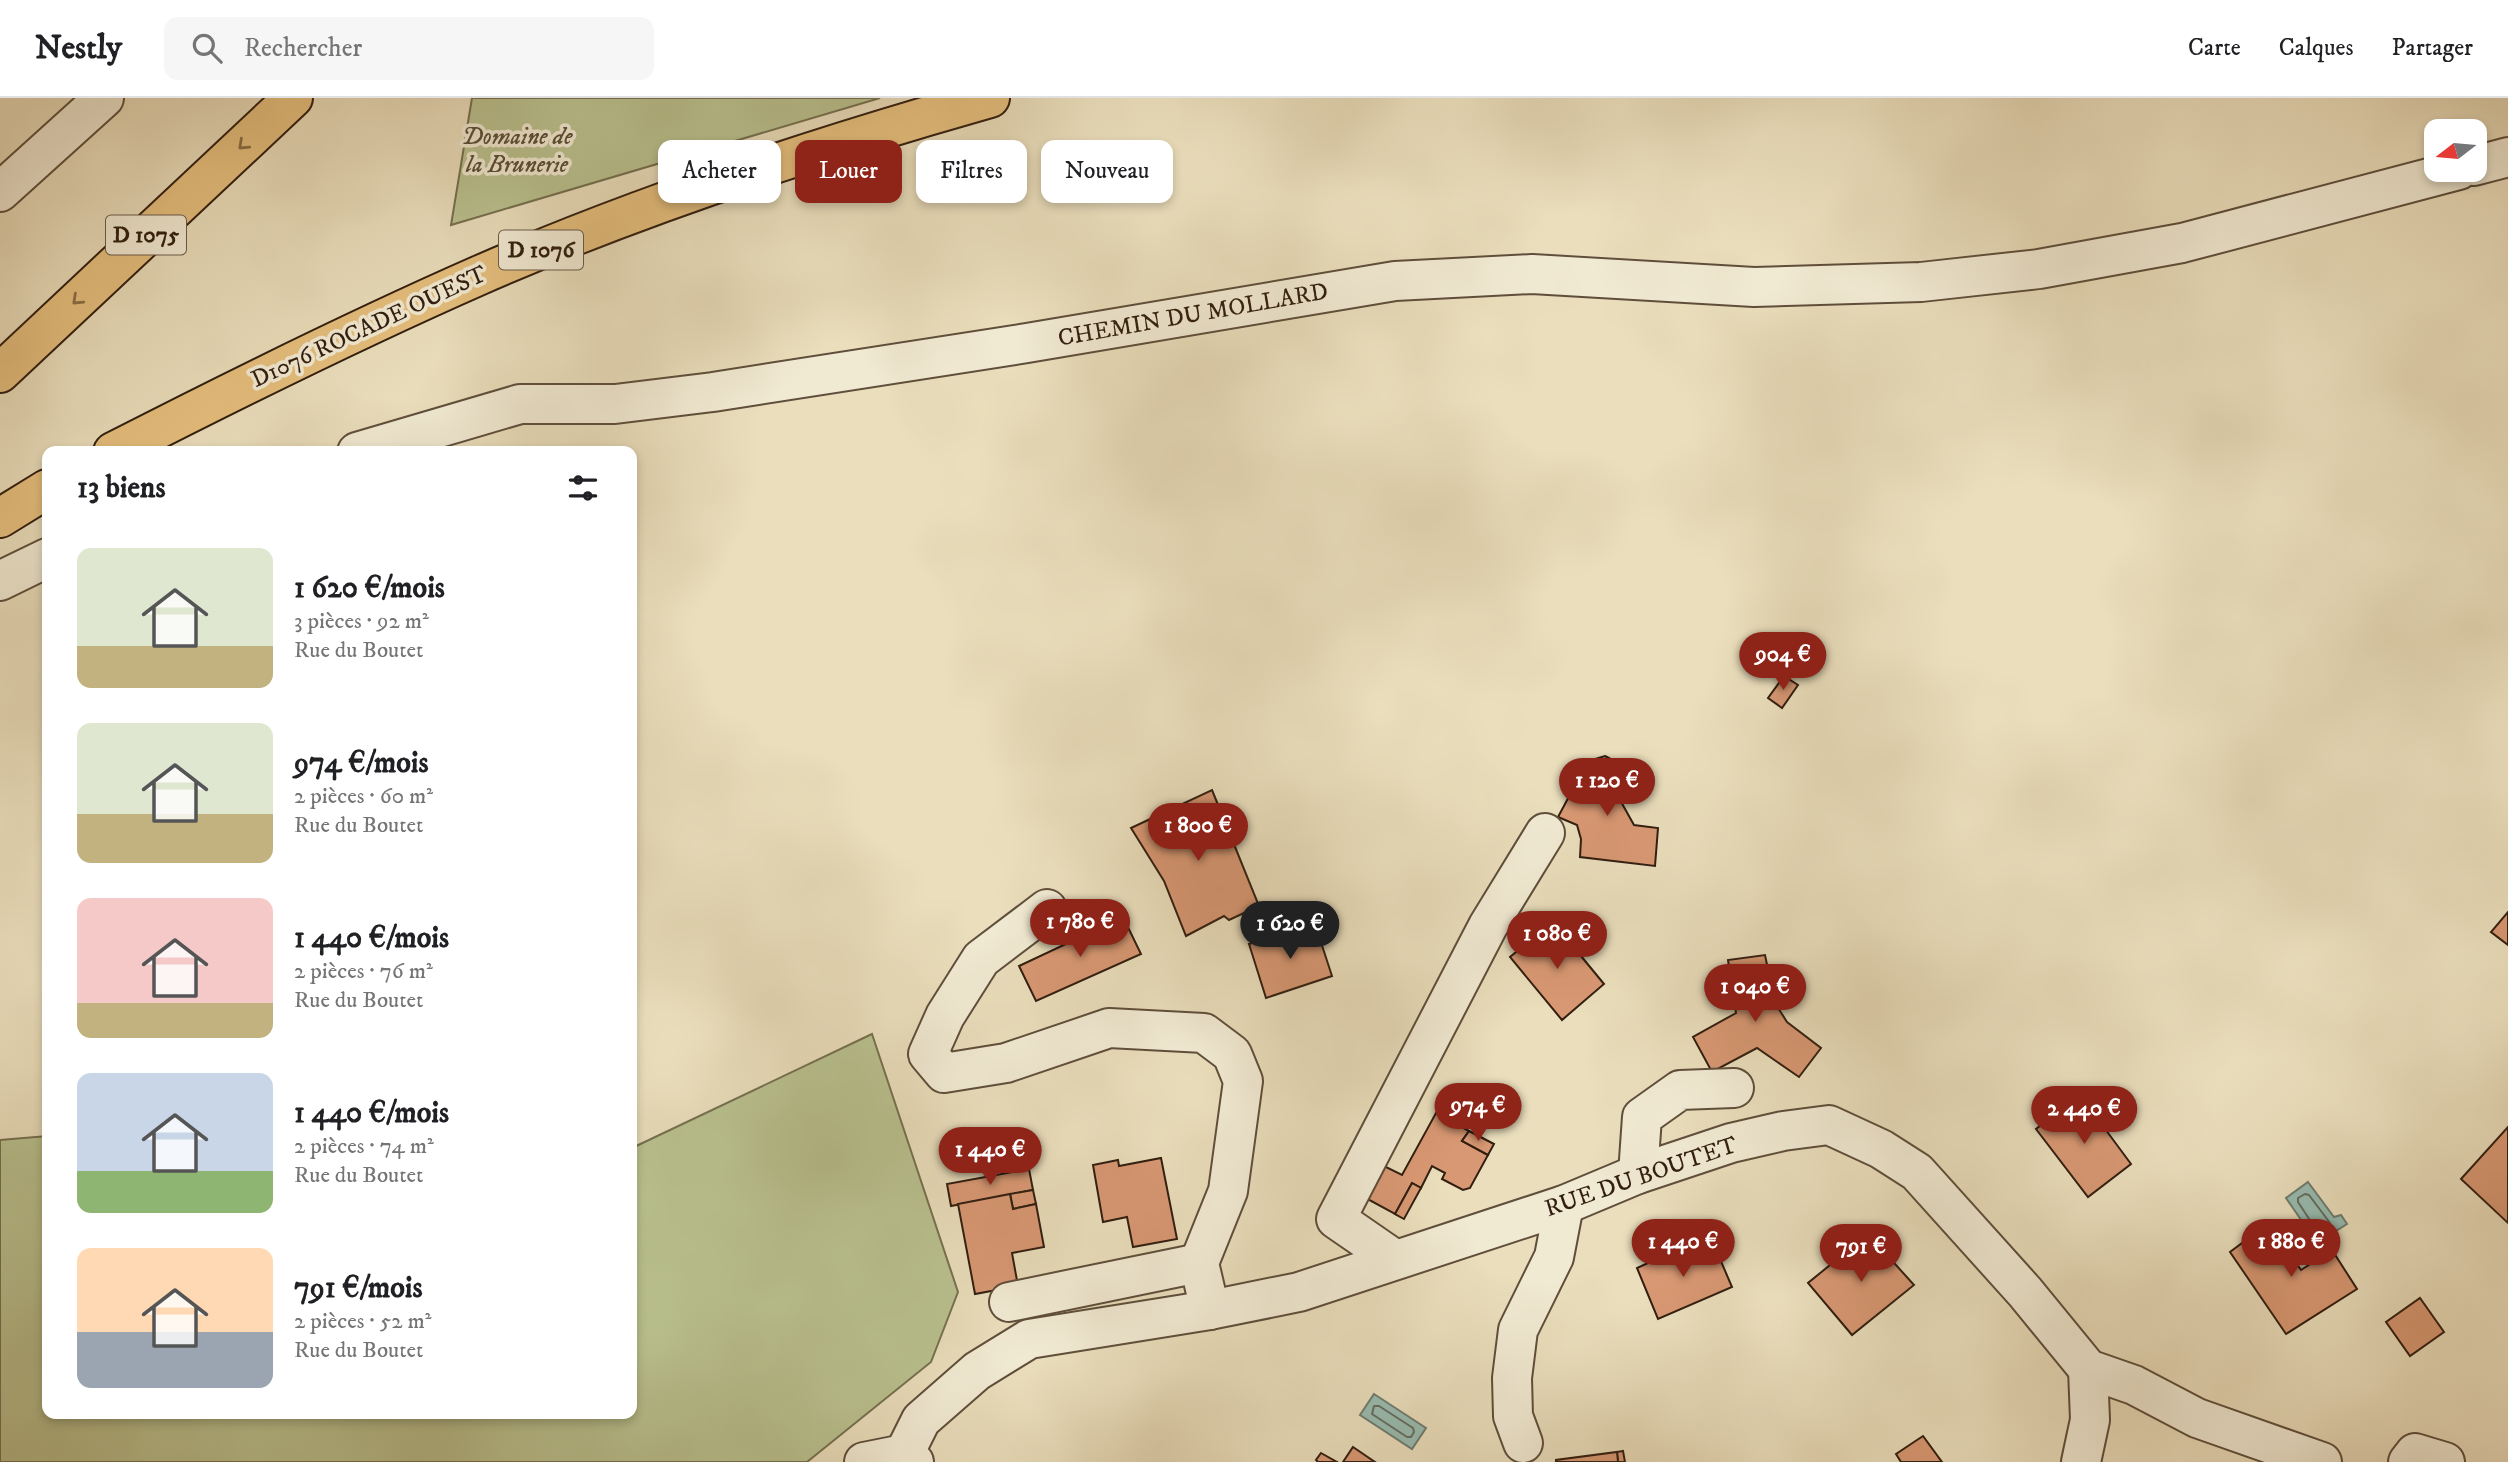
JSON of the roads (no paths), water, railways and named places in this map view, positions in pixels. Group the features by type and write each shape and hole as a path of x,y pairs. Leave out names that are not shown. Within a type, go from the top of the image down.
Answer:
{"main road":[{"name":"D 1075","path":"0,373 293,98"},
{"name":"D1076 ROCADE OUEST","path":"125,446 274,369 481,274 626,216 852,137 990,98"},
{"path":"0,518 42,492"}],"street":[{"path":"0,192 104,98"},
{"path":"2487,163 2508,157"},
{"name":"CHEMIN DU MOLLARD","path":"377,446 520,404 615,404 713,392 1395,281 1532,274 1754,287 1920,282 2039,269 2182,243 2424,179"},
{"path":"0,581 42,560"},
{"path":"1394,1259 1336,1219 1488,926 1545,833"},
{"path":"1047,909 981,959 945,1016 928,1054 944,1073 1006,1063 1109,1028 1204,1033 1232,1054 1243,1081 1228,1191 1199,1262 1210,1310"},
{"path":"1638,1174 1642,1117 1680,1090 1734,1088"},
{"name":"RUE DU BOUTET","path":"909,1458 921,1420 977,1371 1029,1339 1210,1310 1299,1292 1564,1205 1638,1174 1731,1143 1783,1131 1829,1125 1881,1149 1917,1172 2025,1292 2088,1369"},
{"path":"1523,1443 1513,1416 1513,1378 1518,1330 1554,1257 1564,1205"},
{"path":"1009,1302 1199,1262"},
{"path":"2081,1462 2090,1420 2088,1369 2134,1385 2197,1418 2322,1462"},
{"path":"2408,1462 2415,1453 2445,1462"},
{"path":"864,1462 909,1458"}],"water":[{"path":"2308,1182 2334,1217 2341,1215 2347,1224 2317,1243 2286,1198"},
{"path":"1374,1394 1426,1428 1412,1449 1360,1415"}],"park label":[{"name":"Domaine de la Brunerie","path":"517,151"}]}
